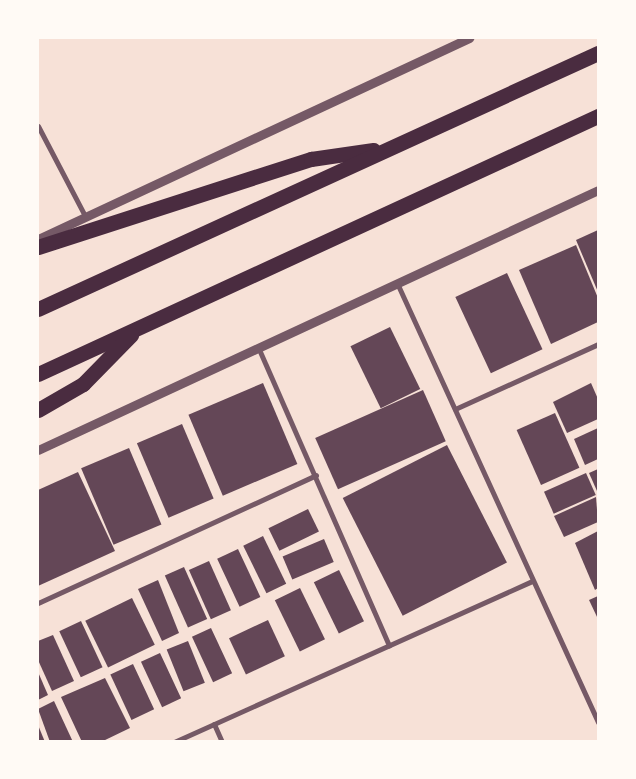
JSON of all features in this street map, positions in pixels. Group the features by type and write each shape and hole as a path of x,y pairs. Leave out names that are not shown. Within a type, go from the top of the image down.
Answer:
{"highway":[{"path":"38,309 598,53"},
{"path":"38,374 598,116"},
{"path":"38,247 311,159 392,147"},
{"path":"38,410 83,384 139,328"}],"street":[{"path":"38,239 470,38"},
{"path":"38,126 85,216"},
{"path":"38,450 598,190"},
{"path":"397,282 598,722"},
{"path":"455,409 598,345"},
{"path":"258,347 316,475 389,646"},
{"path":"38,603 316,475"},
{"path":"174,742 533,581"},
{"path":"214,724 222,742"}],"building":[{"path":"598,230 598,292 576,240"},
{"path":"576,245 598,298 598,322 551,344 519,270"},
{"path":"507,273 542,349 491,373 455,297"},
{"path":"390,327 420,389 381,408 350,346"},
{"path":"263,383 297,464 223,496 188,415"},
{"path":"591,383 598,399 598,419 567,433 553,402"},
{"path":"423,390 446,441 338,489 315,438"},
{"path":"555,413 579,468 541,485 517,430"},
{"path":"182,424 214,499 169,518 137,443"},
{"path":"598,428 598,459 585,465 574,439"},
{"path":"447,445 507,563 403,616 343,498"},
{"path":"129,448 161,524 114,545 81,468"},
{"path":"598,469 598,490 597,491 589,473"},
{"path":"78,472 115,551 38,586 38,490"},
{"path":"586,473 596,495 554,514 544,492"},
{"path":"596,497 598,522 564,537 554,516"},
{"path":"308,509 319,531 279,551 268,528"},
{"path":"598,531 598,588 595,590 575,543"},
{"path":"263,536 286,584 266,593 243,546"},
{"path":"324,539 334,562 292,580 283,557"},
{"path":"238,549 260,597 240,607 217,559"},
{"path":"209,561 231,610 211,619 189,570"},
{"path":"184,567 207,619 188,628 165,576"},
{"path":"339,570 364,621 339,634 314,582"},
{"path":"158,580 179,633 162,641 138,589"},
{"path":"300,588 325,639 300,652 275,600"},
{"path":"598,596 598,619 589,600"},
{"path":"132,598 155,645 108,668 85,621"},
{"path":"268,620 285,656 246,674 229,638"},
{"path":"81,621 103,667 81,677 59,631"},
{"path":"211,628 232,673 213,682 192,637"},
{"path":"53,635 74,681 52,691 38,660 38,641"},
{"path":"188,641 205,683 184,691 167,650"},
{"path":"160,653 181,698 162,707 141,662"},
{"path":"133,664 154,709 131,720 110,675"},
{"path":"38,672 48,695 38,700"},
{"path":"105,678 130,728 101,742 82,742 61,697"},
{"path":"54,701 73,742 50,742 38,709"},
{"path":"38,725 45,742 38,742"}]}
